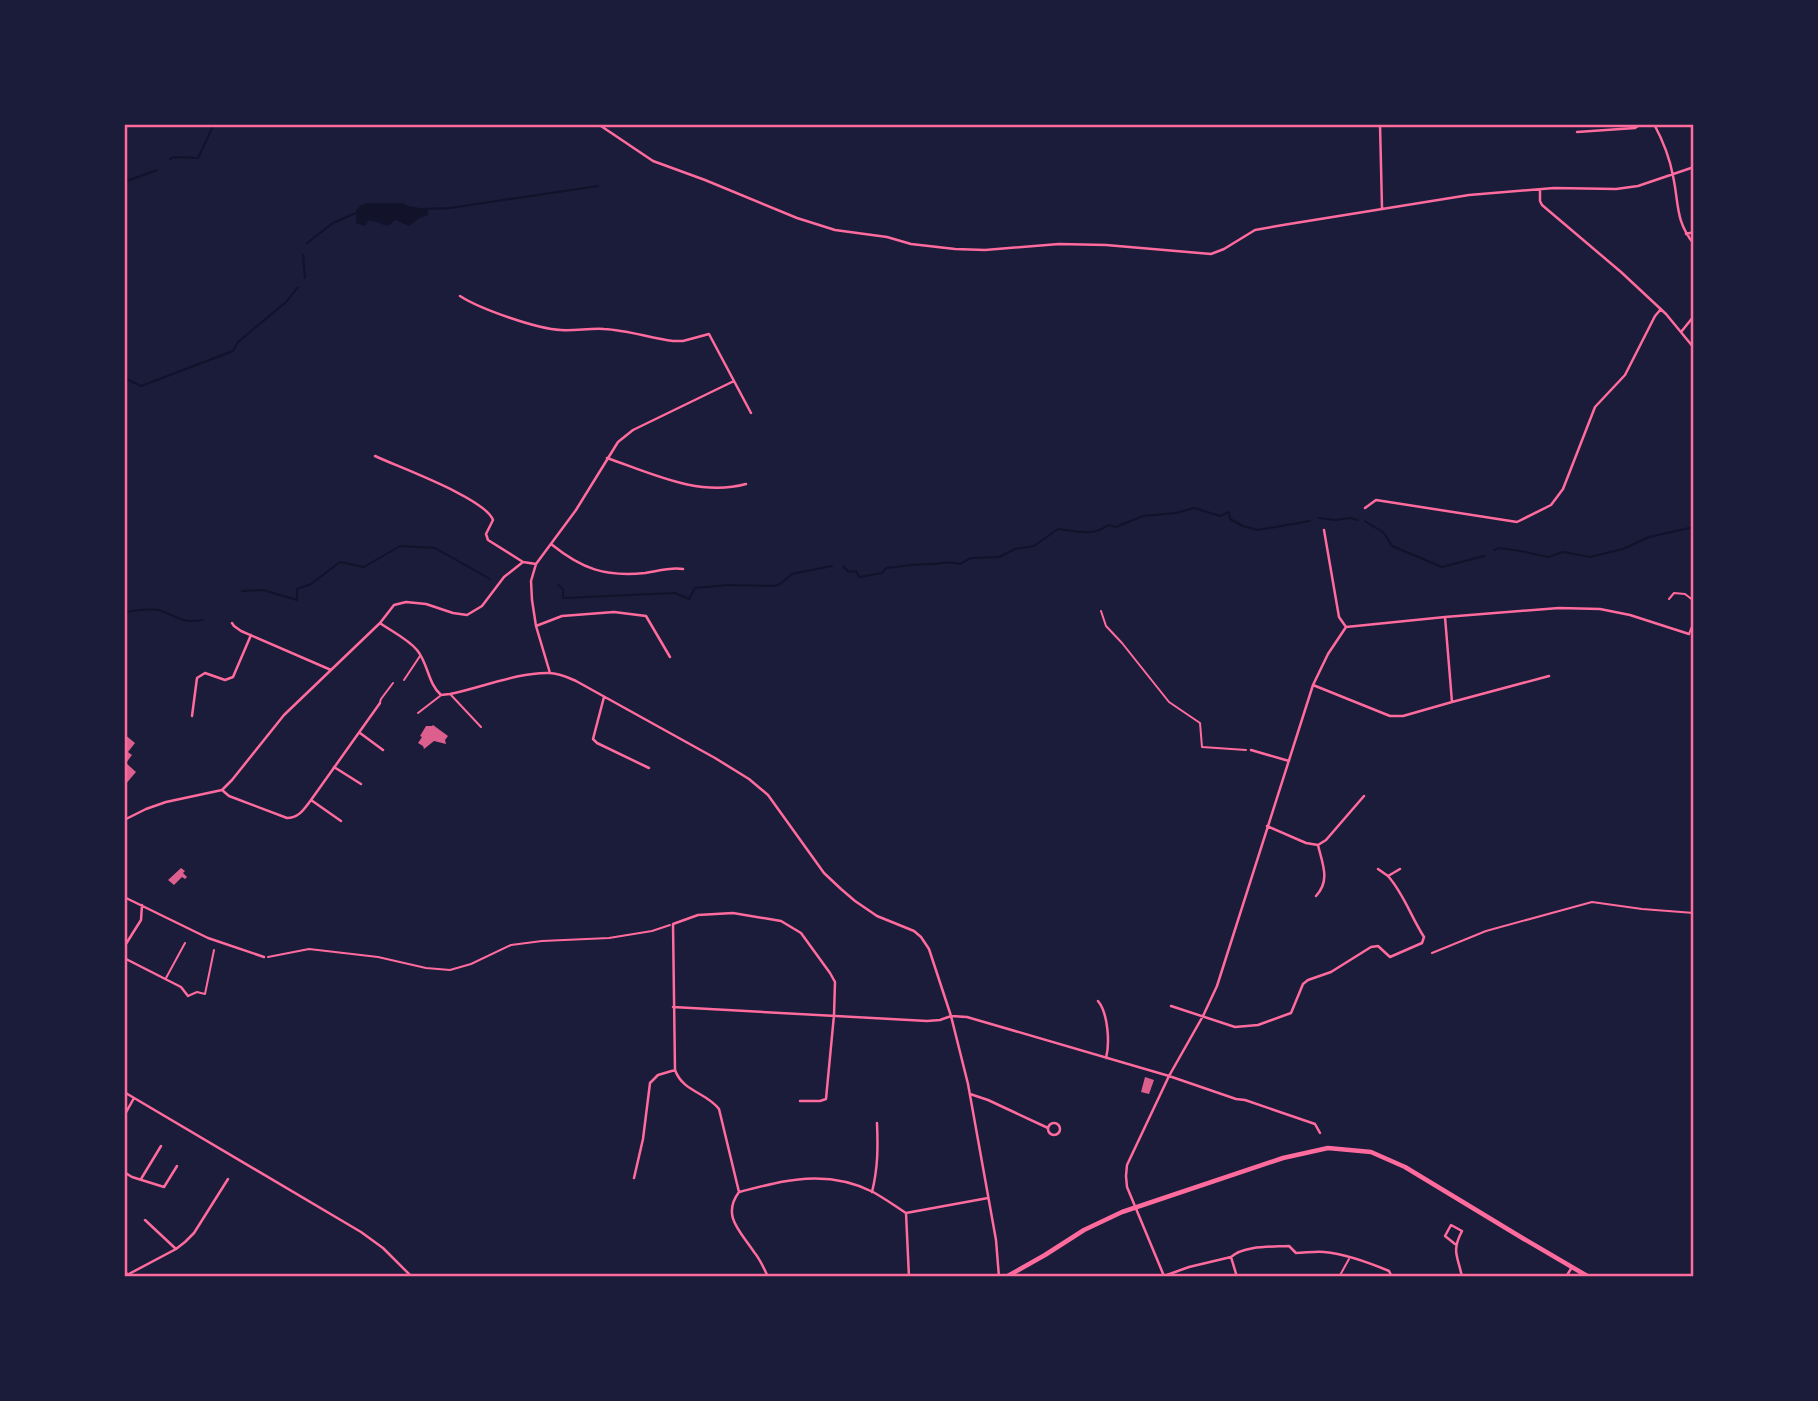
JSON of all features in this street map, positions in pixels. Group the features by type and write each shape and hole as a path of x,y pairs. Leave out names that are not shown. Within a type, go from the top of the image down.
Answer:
{"main road":[{"path":"1006,1277 1084,1230 1115,1215 1283,1158 1328,1148 1371,1152 1405,1167 1589,1277"}],"street":[{"path":"598,124 653,161 797,218 835,230 955,249 985,250 1059,244 1106,245 1210,254 1224,249 1255,230 1469,195 1554,188 1638,186 1694,167"},
{"path":"1380,124 1382,208"},
{"path":"1577,132 1635,128 1642,124"},
{"path":"1654,124 1673,176 1680,221 1694,244"},
{"path":"1540,191 1542,205 1661,309 1694,348"},
{"path":"1686,234 1694,232"},
{"path":"460,296 502,314 546,328 603,328 673,341 709,334 751,413"},
{"path":"1364,509 1376,500 1517,522 1551,505 1563,489 1595,407 1625,375 1661,309"},
{"path":"1681,332 1694,316"},
{"path":"551,673 531,600 531,581 536,564 586,494 618,442 633,430 733,381"},
{"path":"375,456 457,493 487,511 493,520 486,534 488,540 523,562 536,564"},
{"path":"607,458 682,484 716,489 746,484"},
{"path":"1324,530 1339,617 1346,627"},
{"path":"551,544 569,558 593,570 635,574 683,569"},
{"path":"124,820 166,802 222,790 233,780 284,715 380,624 394,605 406,602 432,604 459,614 472,613 482,606 505,577 523,562"},
{"path":"1346,627 1559,608 1600,609 1630,615 1689,635"},
{"path":"536,626 562,616 614,612 646,616 670,657"},
{"path":"1445,617 1452,702"},
{"path":"232,623 251,635 331,670"},
{"path":"380,624 412,645 421,655 435,688 441,695 534,674 563,675 715,758 749,779 768,795 824,873 841,890 877,916 914,931 921,937 929,949 951,1016 970,1094 996,1240 999,1277"},
{"path":"1346,627 1328,654 1314,685 1217,986 1127,1165 1126,1176 1164,1277 1189,1267 1231,1257 1245,1250 1289,1246 1296,1253 1324,1252 1361,1259 1390,1271 1392,1277"},
{"path":"192,716 197,678 205,673 225,680 233,677 251,635"},
{"path":"1314,685 1390,716 1403,716 1549,676"},
{"path":"604,698 593,739 649,768"},
{"path":"222,790 229,796 287,818 294,818 311,800 380,703"},
{"path":"360,733 383,750"},
{"path":"1251,750 1289,761"},
{"path":"334,768 360,784"},
{"path":"1267,826 1306,843 1318,845 1326,841 1364,796"},
{"path":"311,800 341,821"},
{"path":"1316,896 1325,884 1318,845"},
{"path":"1171,1006 1235,1027 1258,1026 1291,1013 1303,984 1308,980 1331,972 1371,947 1378,946 1390,957 1422,943 1424,937 1412,919 1409,907 1388,876 1378,869"},
{"path":"1388,876 1400,869"},
{"path":"124,897 208,938 264,957"},
{"path":"124,947 141,920 142,905"},
{"path":"739,1192 719,1110 710,1100 683,1085 675,1070 673,924 698,915 733,913 781,921 801,933 830,973 835,982 834,1015 826,1099 800,1101"},
{"path":"124,958 181,987 187,996"},
{"path":"1098,1001 1102,1007 1109,1044 1106,1058"},
{"path":"673,1007 928,1021 951,1016 967,1017 1170,1076 1315,1124 1320,1132"},
{"path":"634,1178 643,1139 650,1083 658,1075 675,1070"},
{"path":"124,1092 361,1232 383,1248 412,1277"},
{"path":"970,1094 1048,1128"},
{"path":"124,1116 134,1098"},
{"path":"872,1192 877,1163 877,1123"},
{"path":"141,1180 161,1146"},
{"path":"124,1172 164,1187 177,1166"},
{"path":"768,1277 733,1219 731,1205 739,1192 801,1177 830,1180 850,1183 872,1192 906,1213 988,1198"},
{"path":"126,1274 176,1249 194,1233 228,1179"},
{"path":"906,1213 909,1277"},
{"path":"145,1220 176,1249"},
{"path":"1455,1244 1462,1231 1451,1225 1445,1236 1455,1244 1462,1277"},
{"path":"1231,1257 1237,1277"},
{"path":"1566,1277 1572,1266"}],"lane":[{"path":"1669,599 1674,593 1685,594 1694,601"},
{"path":"1689,635 1694,621"},
{"path":"404,680 421,655"},
{"path":"380,703 393,683"},
{"path":"418,713 441,695"},
{"path":"450,695 481,727"},
{"path":"165,979 185,943"},
{"path":"187,996 197,992 205,994 214,950"},
{"path":"1339,1277 1349,1258"}],"path":[{"path":"1101,611 1106,626 1169,702 1200,723 1202,747 1251,750"},
{"path":"1432,953 1486,931 1591,902 1694,914"},
{"path":"264,957 309,950 378,957 426,968 450,970 471,964 511,945 609,938 652,931 673,924"}],"shaded area":[{"path":"367,203 403,203 428,210 428,215 409,226 396,220 389,225 368,221 365,226 356,223 356,211"}],"building":[{"path":"433,725 448,736 446,744 434,741 424,749 418,743 422,737 420,736 426,726"},
{"path":"124,734 135,743 128,752 132,755 126,763 136,772 124,786"},
{"path":"181,868 187,877 182,877 174,885 168,880"},
{"path":"1145,1077 1154,1080 1149,1094 1141,1092"}],"waterway":[{"path":"170,159 198,158 214,124"},
{"path":"124,182 157,170"},
{"path":"422,209 450,208 598,186"},
{"path":"307,243 333,223 358,212"},
{"path":"303,255 305,278"},
{"path":"124,378 141,386 233,351 238,342 286,302 298,287"},
{"path":"843,566 849,572 856,571 859,577 882,573 886,568 949,562 960,564 971,558 999,557 1015,549 1034,546 1058,529 1091,532 1108,525 1116,527 1143,516 1176,513 1194,508 1220,516 1229,512 1230,519 1258,530 1310,521"},
{"path":"1319,518 1358,520"},
{"path":"1365,521 1384,533 1392,546 1442,567 1484,556"},
{"path":"1494,550 1499,548 1548,557 1563,552 1590,557 1623,549 1649,537 1694,527"},
{"path":"242,591 263,590 297,600 297,589 311,584 340,562 364,567 400,546 435,548 490,579"},
{"path":"558,585 563,589 563,598 675,593 689,599 695,588 728,585 774,586 792,574 832,566"},
{"path":"124,612 155,609 184,620 203,620"}]}
